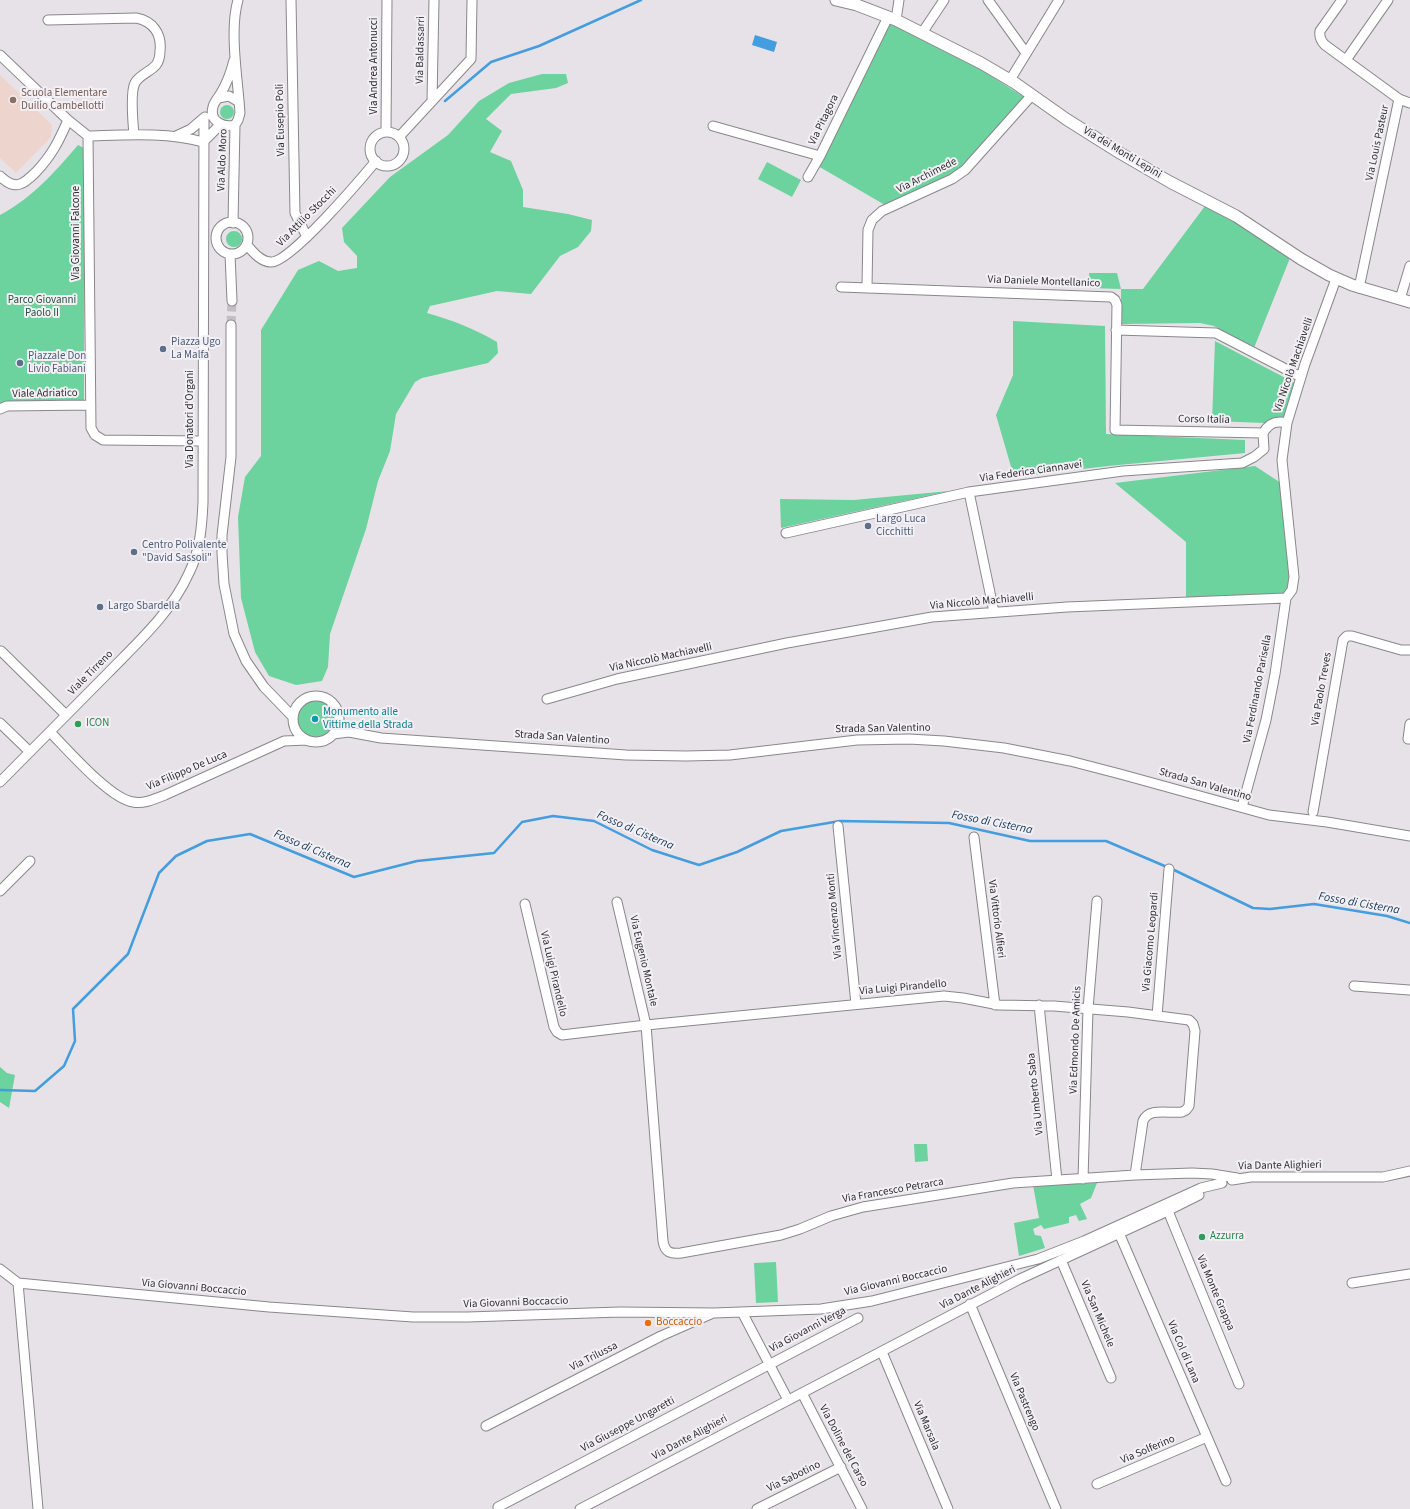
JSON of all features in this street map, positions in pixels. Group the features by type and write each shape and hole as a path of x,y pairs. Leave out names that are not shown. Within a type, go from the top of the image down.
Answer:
{"street":[{"name":"Via Aldo Moro","path":"231,0 235,12"},
{"name":"Via Aldo Moro","path":"233,223 235,125 240,117 235,12 238,0"},
{"name":"Via Eusepio Poli","path":"291,0 296,213 307,237"},
{"name":"Via Andrea Antonucci","path":"386,132 387,0"},
{"name":"Via Baldassarri","path":"432,101 434,0"},
{"path":"399,137 471,59 472,0"},
{"name":"Via dei Monti Lepini","path":"836,0 857,5 892,18 981,63 1010,80 1066,119 1120,153 1170,182 1236,216 1301,259 1336,279 1359,288 1405,301"},
{"name":"Via Pitagora","path":"713,126 820,156 892,18 899,0"},
{"path":"922,33 944,0"},
{"path":"988,0 1026,53"},
{"path":"1010,80 1059,0"},
{"name":"Via Louis Pasteur","path":"1342,0 1322,30 1320,36 1325,45 1399,99 1359,288"},
{"path":"1346,60 1388,0"},
{"path":"48,20 139,19 146,22 156,30 161,45 157,62 151,70 138,78 134,85 134,135"},
{"name":"Via Aldo Moro","path":"218,98 228,78 236,52"},
{"path":"0,55 68,120 88,136 134,135 175,137 203,142 220,125"},
{"name":"Via Archimede","path":"867,287 868,230 872,220 882,211 952,179 965,170 1032,95"},
{"path":"175,137 191,129 204,119 218,98 229,96 239,102"},
{"path":"1399,99 1410,103"},
{"path":"213,106 213,115 220,125 235,125"},
{"name":"Via Donatori d'Organi","path":"189,574 197,552 202,526 203,502 204,119"},
{"path":"0,176 13,184 20,184 26,181 54,152 68,120"},
{"path":"386,132 393,133 399,137 403,144 404,150 400,160 391,165 376,161 370,150 372,140 381,133 386,132"},
{"name":"Via Giovanni Falcone","path":"88,136 91,428 95,435 103,440 203,441"},
{"path":"808,177 820,156"},
{"name":"Via Attilio Stocchi","path":"247,246 262,260 272,263 281,259 307,237 376,161"},
{"path":"233,223 238,224 246,230 248,239 247,246 240,252 230,254 221,249 218,245 217,234 223,226 233,223"},
{"path":"230,254 232,302"},
{"path":"1405,301 1410,266"},
{"name":"Via Nicolò Machiavelli","path":"1286,598 1293,587 1294,573 1282,460 1287,423 1301,377 1336,279"},
{"name":"Via Daniele Montellanico","path":"841,287 1109,297 1114,299 1116,303 1115,430"},
{"path":"231,325 231,457 222,541 224,584 230,620 240,649 253,672 277,702 293,717"},
{"path":"1116,330 1216,333 1301,377"},
{"name":"Viale Adriatico","path":"0,409 7,406 90,405"},
{"path":"1264,434 1272,423 1279,421 1287,423"},
{"name":"Corso Italia","path":"1115,430 1264,434"},
{"name":"Via Federica Ciannavei","path":"786,532 969,492 1123,471 1242,463 1254,457 1264,449 1264,434"},
{"path":"969,492 994,612"},
{"name":"Viale Tirreno","path":"0,782 153,626 176,596 189,574"},
{"name":"Via Niccolò Machiavelli","path":"547,699 617,679 787,643 932,617 1075,607 1286,598"},
{"name":"Via Ferdinando Parisella","path":"1242,807 1266,720 1275,674 1286,598"},
{"name":"Via Paolo Treves","path":"1313,812 1343,640 1347,636 1352,636 1401,650 1410,650"},
{"path":"1,651 66,715"},
{"path":"311,696 325,697 331,701 339,714 337,728 333,734 322,741 314,742 301,736 295,727 293,717 294,710 298,703 311,696"},
{"path":"277,702 298,703"},
{"path":"339,721 349,732"},
{"path":"0,723 30,752"},
{"path":"1410,724 1408,739 1410,739"},
{"path":"284,741 295,727"},
{"name":"Via Filippo De Luca","path":"50,732 108,789 122,799 134,803 151,800 165,795 284,741"},
{"name":"Strada San Valentino","path":"333,734 349,732 381,738 618,754 672,756 730,754 864,740 940,740 1004,748 1070,761 1276,817 1326,822 1410,836"},
{"path":"284,741 307,740"},
{"name":"Via Vincenzo Monti","path":"838,826 856,1004"},
{"name":"Via Vittorio Alfieri","path":"974,837 995,1005"},
{"path":"0,891 30,861"},
{"name":"Via Giacomo Leopardi","path":"1157,1016 1169,869"},
{"name":"Via Edmondo De Amicis","path":"1082,1179 1088,1009 1097,901"},
{"name":"Via Eugenio Montale","path":"617,902 646,1025"},
{"name":"Via Luigi Pirandello","path":"525,904 554,1027 557,1032 565,1035 646,1025 947,996 995,1005 1039,1005 1189,1020 1195,1027 1190,1104 1186,1110 1182,1112 1153,1112 1145,1116 1142,1124 1135,1175"},
{"path":"1354,986 1410,990"},
{"name":"Via Umberto Saba","path":"1039,1005 1057,1180"},
{"name":"Via Francesco Petrarca","path":"646,1025 663,1241 664,1248 670,1253 682,1253 781,1235 800,1229 830,1216 870,1206 1013,1183 1135,1175 1195,1173 1237,1178"},
{"name":"Via Dante Alighieri","path":"580,1509 590,1507 970,1304 1168,1211 1222,1183 1237,1178 1251,1177 1383,1177 1410,1171"},
{"name":"Via Giovanni Boccaccio","path":"18,1283 269,1307 403,1316 632,1312 714,1313 804,1310 853,1305 1046,1256 1080,1243 1201,1188 1222,1183"},
{"name":"Via Monte Grappa","path":"1168,1211 1239,1384"},
{"name":"Via Col di Lana","path":"1119,1233 1226,1481"},
{"name":"Via San Michele","path":"1061,1260 1111,1378"},
{"path":"0,1268 18,1283 38,1509"},
{"path":"1352,1283 1410,1274"},
{"name":"Via Pastrengo","path":"970,1304 1056,1509"},
{"path":"742,1312 788,1400"},
{"name":"Via Trilussa","path":"486,1426 661,1336 714,1313"},
{"name":"Via Giovanni Verga","path":"770,1364 858,1318"},
{"name":"Via Marsala","path":"882,1352 948,1509"},
{"name":"Via Giuseppe Ungaretti","path":"498,1507 770,1364"},
{"name":"Via Doline del Carso","path":"802,1393 862,1509"},
{"name":"Via Solferino","path":"1098,1484 1207,1437"},
{"name":"Via Sabotino","path":"757,1509 841,1467"}],"shaded area":[{"name":"Scuola Elementare Duilio Cambellotti","path":"0,75 52,125 51,137 16,173 0,158"}],"green space":[{"path":"889,23 983,71 1024,97 959,170 885,205 818,166"},
{"path":"542,74 566,74 568,83 556,88 511,94 486,119 502,131 490,152 511,161 523,190 523,207 568,214 592,220 591,231 578,247 560,256 531,294 497,291 430,306 427,313 463,325 497,342 498,353 488,363 422,378 415,382 396,414 390,451 378,481 366,529 330,634 328,667 322,681 296,685 269,676 255,652 241,598 238,517 245,477 261,456 261,330 298,270 319,261 338,271 357,268 357,256 344,242 342,228 390,177 448,135 479,101 509,83"},
{"path":"224,105 230,105 234,109 234,115 230,119 224,119 220,115 220,109"},
{"name":"Parco Giovanni Paolo II","path":"78,145 84,148 84,400 0,403 0,215 22,201 42,184 52,175"},
{"path":"767,162 801,180 792,197 758,179"},
{"path":"1205,206 1228,216 1290,258 1254,348 1214,326 1200,323 1121,324 1121,289 1143,289"},
{"path":"231,231 237,231 242,236 240,245 237,247 231,247 226,242 226,236"},
{"path":"1089,273 1117,273 1121,289 1090,288"},
{"path":"1013,321 1105,326 1106,434 1245,440 1245,453 1108,466 1014,477 996,415 1013,375"},
{"path":"1215,341 1295,383 1285,417 1276,417 1265,423 1212,421"},
{"path":"1255,466 1284,485 1294,566 1286,598 1186,602 1186,542 1115,483"},
{"path":"949,491 781,528 780,499 854,500"},
{"path":"315,700 325,703 331,709 334,719 331,729 325,735 315,738 305,735 299,729 296,719 299,709 305,703"},
{"path":"0,1067 7,1073 15,1075 9,1108 0,1102"},
{"path":"914,1144 927,1144 928,1161 915,1162"},
{"path":"1097,1183 1091,1198 1080,1204 1087,1219 1079,1221 1076,1215 1069,1217 1069,1223 1044,1229 1041,1225 1033,1229 1035,1235 1041,1236 1045,1248 1019,1256 1014,1223 1039,1218 1033,1185"},
{"path":"776,1262 778,1302 756,1303 754,1263"}],"water":[{"path":"755,35 777,42 774,52 752,45"}],"waterway":[{"path":"445,101 491,62 539,46 641,0"},
{"name":"Fosso di Cisterna","path":"0,1090 35,1091 64,1066 75,1041 73,1009 128,954 159,873 176,856 207,841 250,834 354,877 417,861 494,853 522,822 553,816 594,821 652,850 699,865 737,852 781,831 840,821 949,823 1030,841 1106,841 1167,867"},
{"name":"Fosso di Cisterna","path":"1172,869 1253,908 1270,909 1314,904 1387,916 1410,923"}],"tunnel":[{"path":"231,325 232,301"}],"place":[{"name":"Scuola Elementare Duilio Cambellotti","path":"13,100"},
{"name":"Piazza Ugo La Malfa","path":"163,349"},
{"name":"Piazzale Don Livio Fabiani","path":"20,363"},
{"name":"Largo Luca Cicchitti","path":"868,526"},
{"name":"Centro Polivalente \"David Sassoli\"","path":"134,552"},
{"name":"Largo Sbardella","path":"100,607"},
{"name":"Monumento alle Vittime della Strada","path":"315,719"},
{"name":"ICON","path":"78,724"},
{"name":"Azzurra","path":"1202,1237"},
{"name":"Boccaccio","path":"648,1323"}]}
